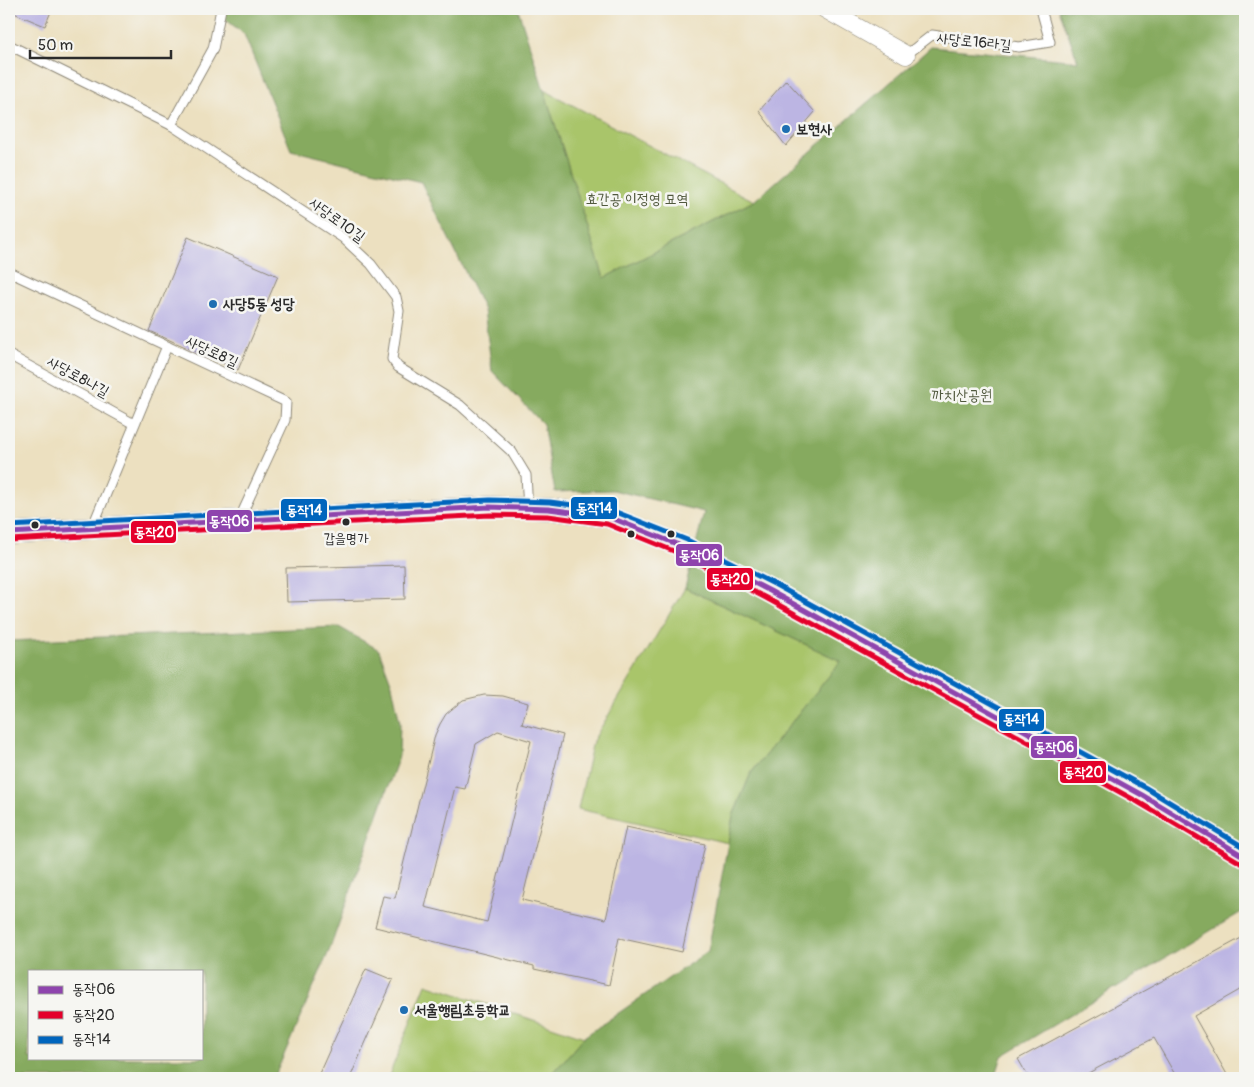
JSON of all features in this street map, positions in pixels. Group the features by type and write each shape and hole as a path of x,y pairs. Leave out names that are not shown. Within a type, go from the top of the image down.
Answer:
{"street":[{"name":"사당로16라길","path":"825,9 906,55"},
{"path":"9,533 490,507 549,510 609,518 684,547 770,590 1142,795"},
{"path":"1184,820 1245,857"}],"lane":[{"path":"171,125 213,49 222,9"},
{"name":"사당로16라길","path":"906,55 932,35 1018,46 1050,42 1041,9"},
{"name":"사당로10길","path":"9,45 171,125 343,238 371,264 396,297 399,311 392,359 398,368 460,405 512,452 526,475 528,509"},
{"name":"사당로8길","path":"9,272 286,402 285,420 239,521"},
{"path":"91,529 167,346"},
{"name":"사당로8나길","path":"9,354 134,424"}],"green space":[{"name":"까치산공원","path":"221,9 518,9 604,278 754,201 931,47 1078,61 1059,9 1245,9 1245,910 1002,1056 995,1078 549,1078 584,1037 708,951 733,816 751,773 841,661 685,588 704,512 613,490 555,492 543,424 492,371 484,310 421,182 291,150 244,34 220,15"},
{"name":"효간공 이정영 묘역","path":"544,90 754,201 604,278"},
{"path":"685,588 841,661 751,773 733,816 728,843 578,809 593,741"},
{"path":"339,627 379,650 392,685 400,723 399,756 329,951 274,1078 9,1078 9,641"},
{"path":"426,984 584,1037 549,1078 388,1078"}],"building":[{"path":"9,9 52,9 45,26 9,11"},
{"name":"보현사","path":"786,80 815,112 786,146 759,111"},
{"name":"사당5동 성당","path":"188,237 278,276 238,370 149,331"},
{"path":"404,565 405,599 287,602 286,568"},
{"path":"484,695 503,696 528,703 522,724 563,735 522,900 606,919 626,827 705,844 682,952 619,938 609,985 534,969 534,966 375,927 383,896 395,898 435,735 446,714 463,700","holes":["498,731 531,741 487,922 425,907 455,787 465,789 476,744"]},
{"path":"1245,936 1245,987 1194,1016 1229,1078 1177,1078 1154,1038 1079,1078 1029,1078 1018,1059"},
{"path":"366,969 393,980 350,1078 317,1078"}],"tunnel":[{"path":"1142,795 1185,820"}],"transit line":[{"name":"동작14","path":"9,526 490,500 550,502 611,510 687,540 774,584 1146,788 1245,848"},
{"name":"동작06","path":"9,533 490,507 549,509 609,517 684,547 770,591 1142,795 1245,857"},
{"name":"동작20","path":"9,540 490,515 548,516 607,524 681,554 766,598 1138,802 1241,863"}],"place":[{"name":"보현사","path":"786,129"},
{"name":"사당5동 성당","path":"213,304"},
{"name":"갑을명가","path":"346,522"},
{"name":"서울행림초등학교","path":"404,1010"}]}
